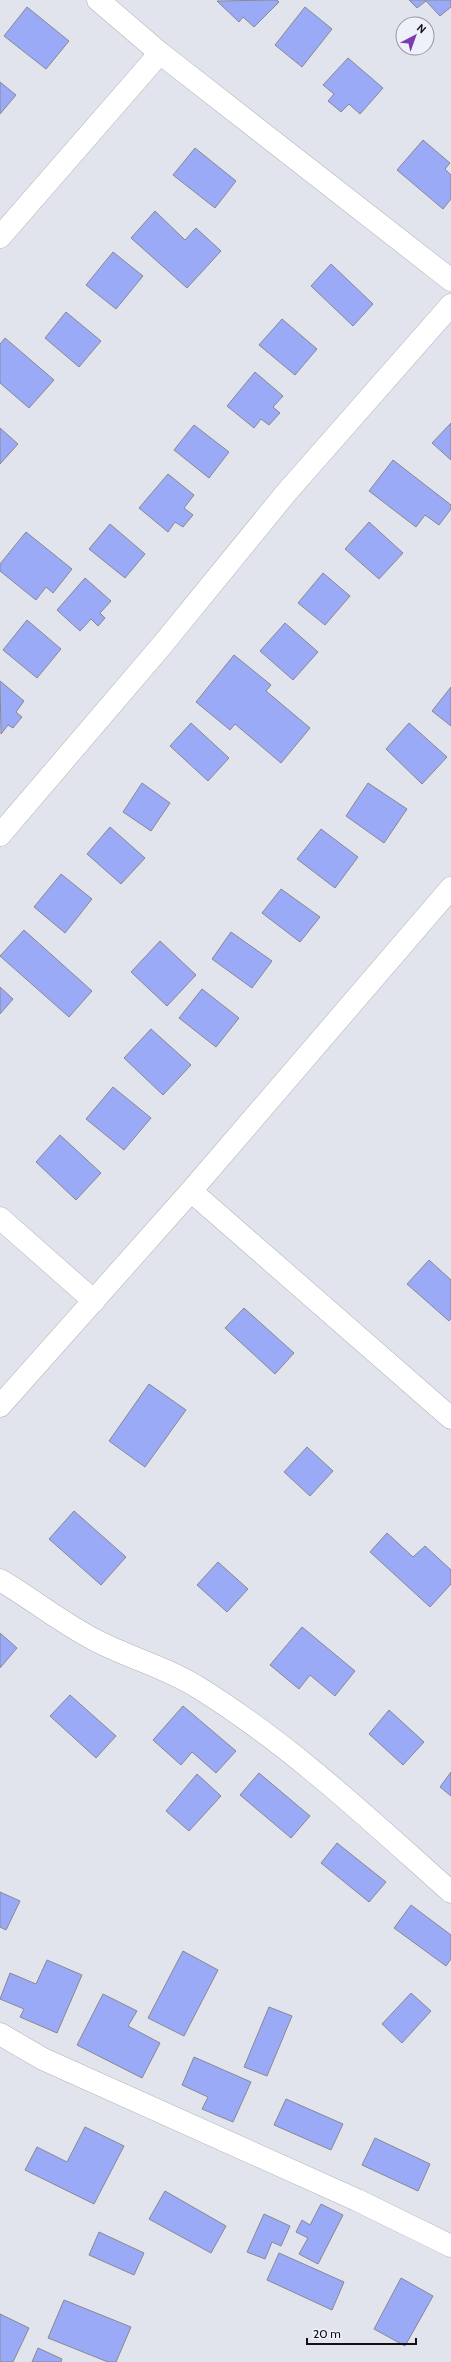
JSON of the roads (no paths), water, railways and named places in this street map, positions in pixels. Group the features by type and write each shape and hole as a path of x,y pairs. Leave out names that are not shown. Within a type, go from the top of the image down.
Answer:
{"street":[{"path":"98,0 160,53 451,280"},
{"path":"0,236 160,53"},
{"path":"0,835 163,644 286,493 451,305"},
{"path":"0,1406 191,1191 451,888"},
{"path":"191,1191 451,1418"},
{"path":"0,1218 94,1301"},
{"path":"0,1580 95,1641 159,1666 198,1687 237,1712 328,1782 451,1892"},
{"path":"0,2034 43,2059 357,2200 451,2246"}]}
